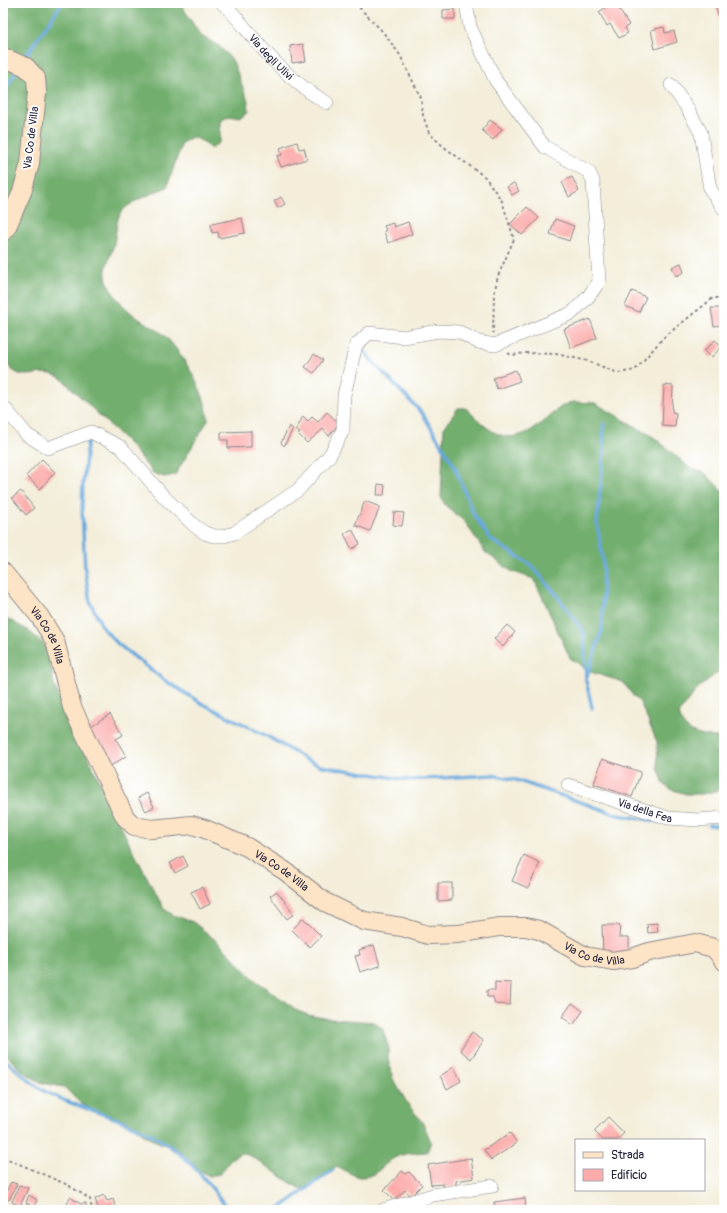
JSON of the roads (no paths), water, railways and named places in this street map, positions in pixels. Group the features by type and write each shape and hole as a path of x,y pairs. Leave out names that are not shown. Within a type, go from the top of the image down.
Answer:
{"street":[{"name":"Via degli Ulivi","path":"222,3 234,13 255,40 274,60 311,94 327,103"},
{"path":"3,406 27,435 48,448 91,432 121,447 164,497 196,527 210,534 224,536 234,533 298,490 330,455 343,430 344,395 356,346 369,333 404,337 438,331 459,332 478,342 494,339 572,313 588,297 599,282 593,181 589,172 545,147 496,81 470,27 466,3"},
{"name":"Via Co de Villa","path":"3,57 26,68 36,78 37,92 30,163 22,192 3,232"},
{"path":"671,85 686,106 701,133 710,189 724,209"},
{"name":"Via Co de Villa","path":"3,572 40,617 55,641 72,707 125,817 134,826 152,829 192,825 205,829 247,847 285,871 325,902 364,921 402,927 428,935 458,934 499,927 526,927 539,930 585,956 613,961 632,958 682,944 705,944 714,948 724,961"},
{"name":"Via della Fea","path":"568,785 668,818 698,820 724,818"},
{"path":"383,1210 433,1195 492,1186"}],"waterway":[{"path":"23,60 62,3"},
{"path":"3,93 18,69"},
{"path":"361,346 371,360 422,413 455,467 473,513 490,539 531,565 556,594 584,632 586,680 592,708"},
{"path":"587,676 602,630 603,561 597,523 604,448 604,423"},
{"path":"88,436 82,510 85,570 90,602 103,628 118,644 164,680 203,704 267,736 307,760 321,766 408,780 492,775 516,780 618,815 663,822"},
{"path":"709,825 724,826"},
{"path":"3,1058 28,1080 53,1096 120,1120 169,1145 206,1180 228,1210"},
{"path":"277,1210 333,1170"}]}
